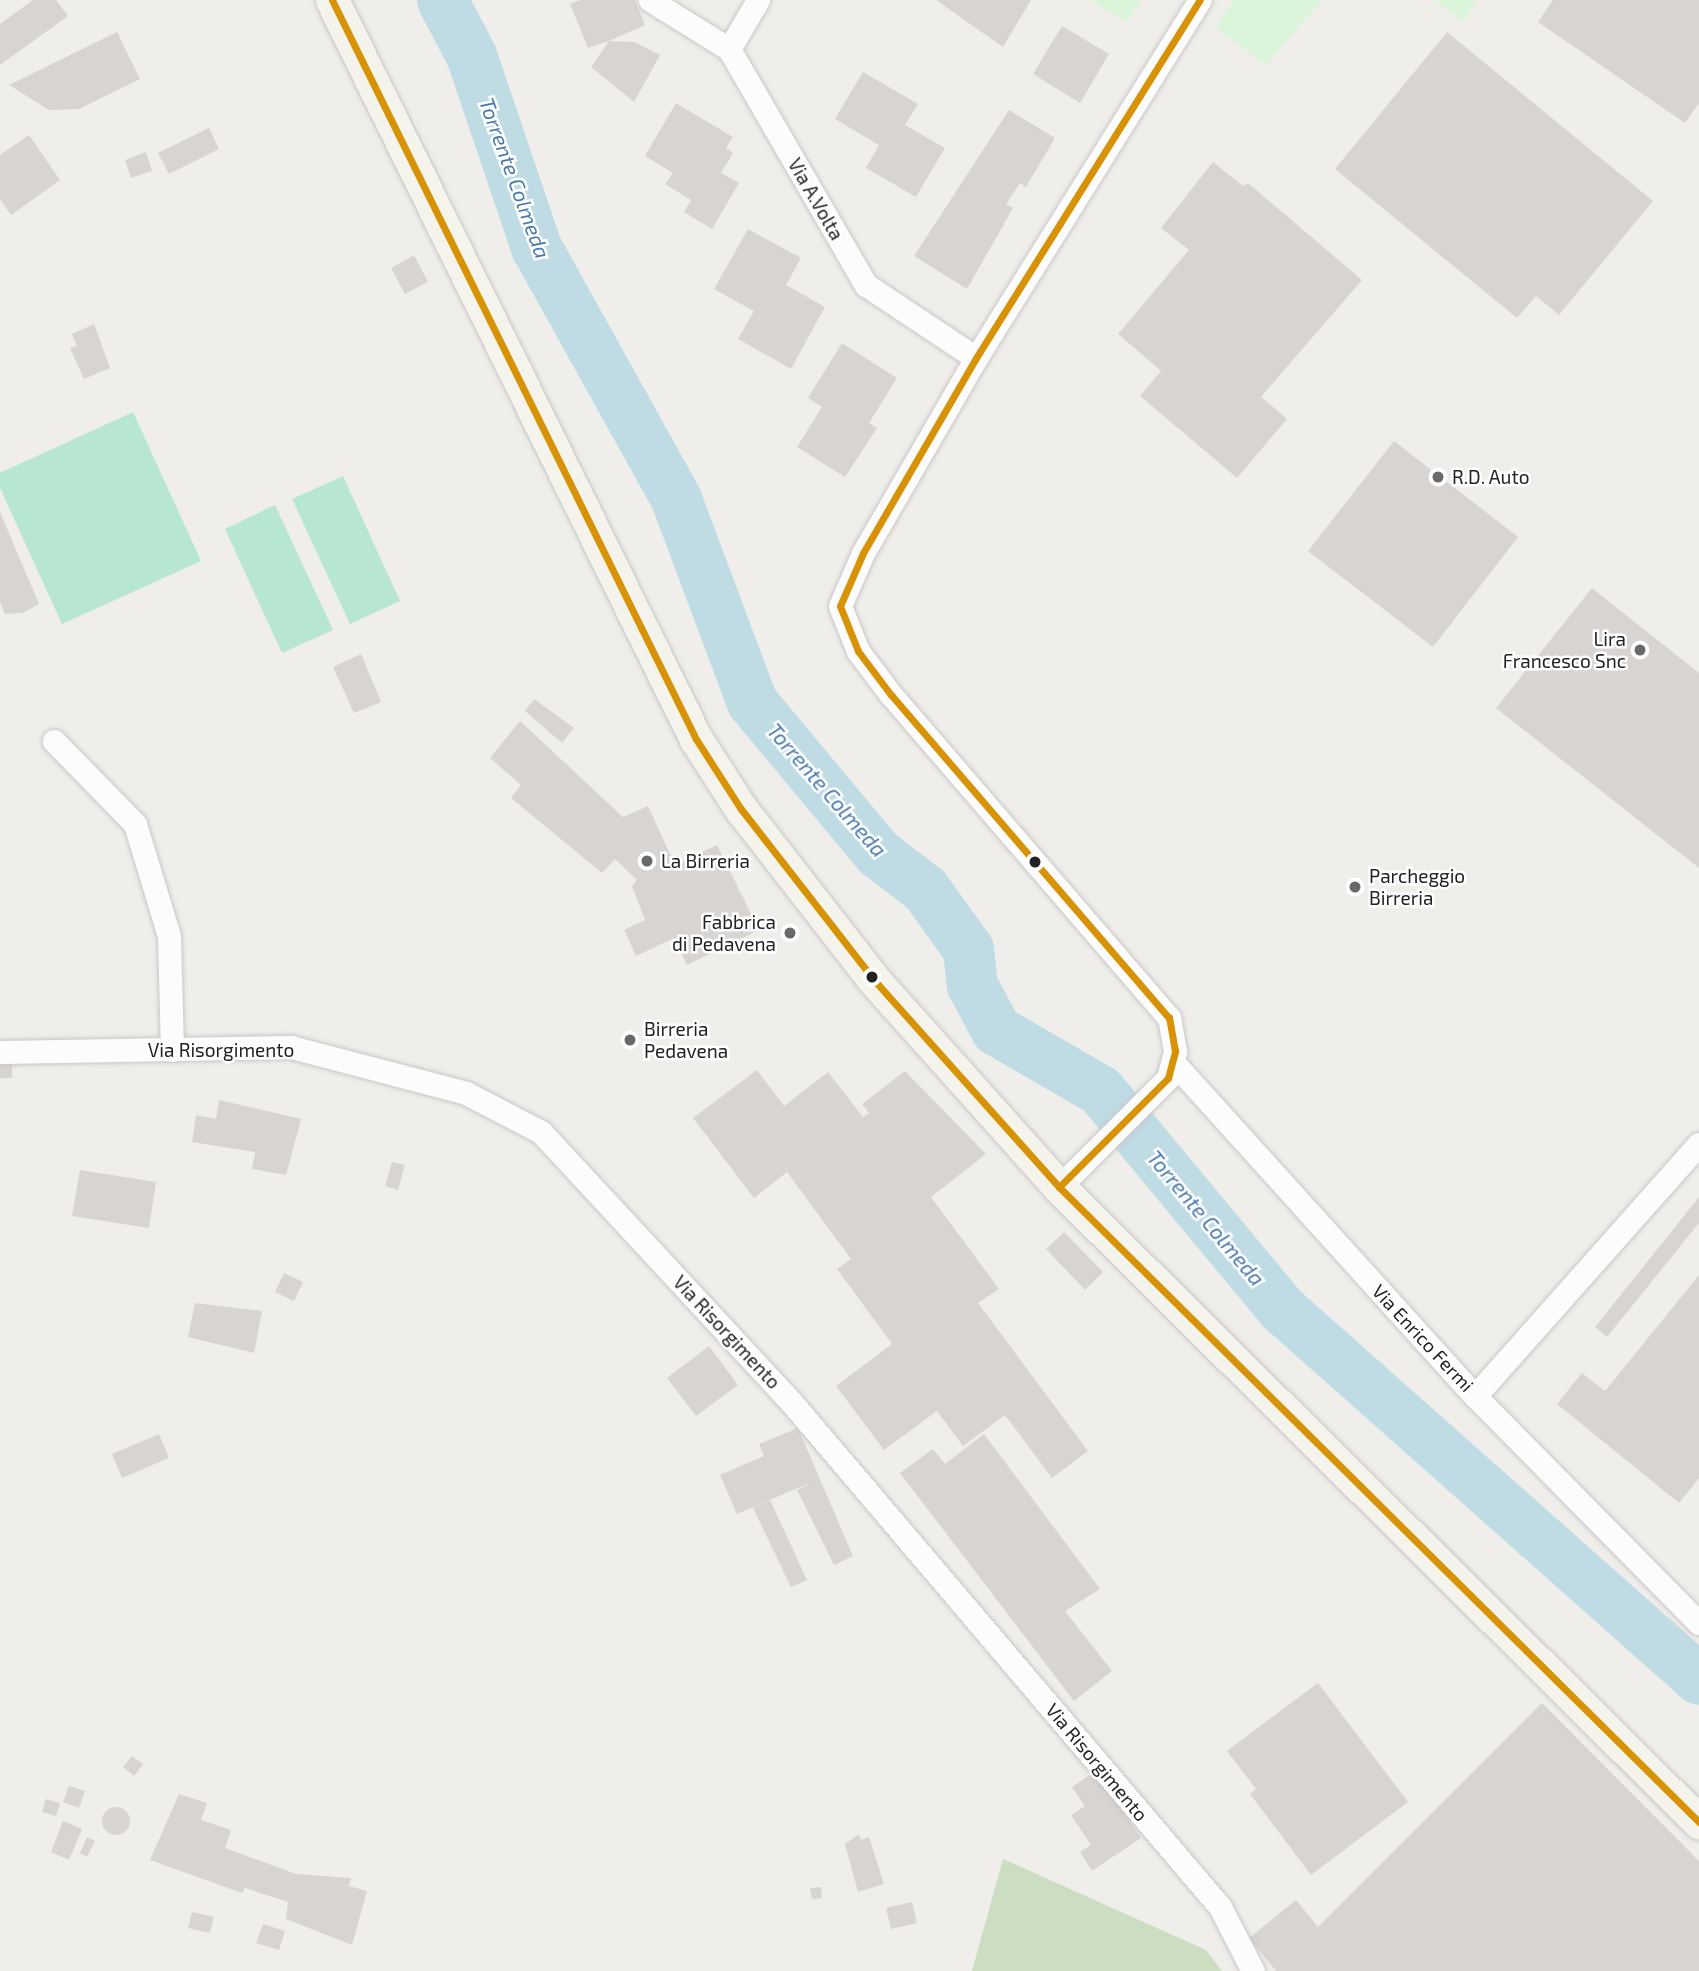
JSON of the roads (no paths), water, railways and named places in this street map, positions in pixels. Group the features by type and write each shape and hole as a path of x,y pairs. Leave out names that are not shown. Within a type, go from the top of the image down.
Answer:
{"main road":[{"path":"332,0 696,739 874,979 1059,1187 1699,1822"}],"street":[{"path":"650,0 729,49 758,0"},
{"path":"1059,1187 1161,1087 1174,1062 1173,1030 1154,995 891,695 841,620 844,592 863,553 975,358 1200,0"},
{"name":"Via A.Volta","path":"729,49 866,285 975,358"},
{"path":"54,741 135,824 169,936 172,1050"},
{"name":"Via Risorgimento","path":"0,1052 290,1047 466,1093 541,1132 793,1403 1220,1908 1253,1971"},
{"name":"Via Enrico Fermi","path":"1174,1062 1475,1396 1699,1144"},
{"path":"1475,1396 1699,1623"}],"waterway":[{"name":"Torrente Colmeda","path":"442,0 471,55 536,247 676,499 752,702 878,853 925,889 968,949 972,985 996,1030 1100,1090 1282,1309 1699,1679"}],"place":[{"name":"R.D. Auto","path":"1438,477"},
{"name":"Lira Francesco Snc","path":"1640,650"},
{"name":"La Birreria","path":"647,861"},
{"name":"Parcheggio Birreria","path":"1355,887"},
{"name":"Fabbrica di Pedavena","path":"790,933"},
{"name":"Birreria Pedavena","path":"630,1040"}]}
